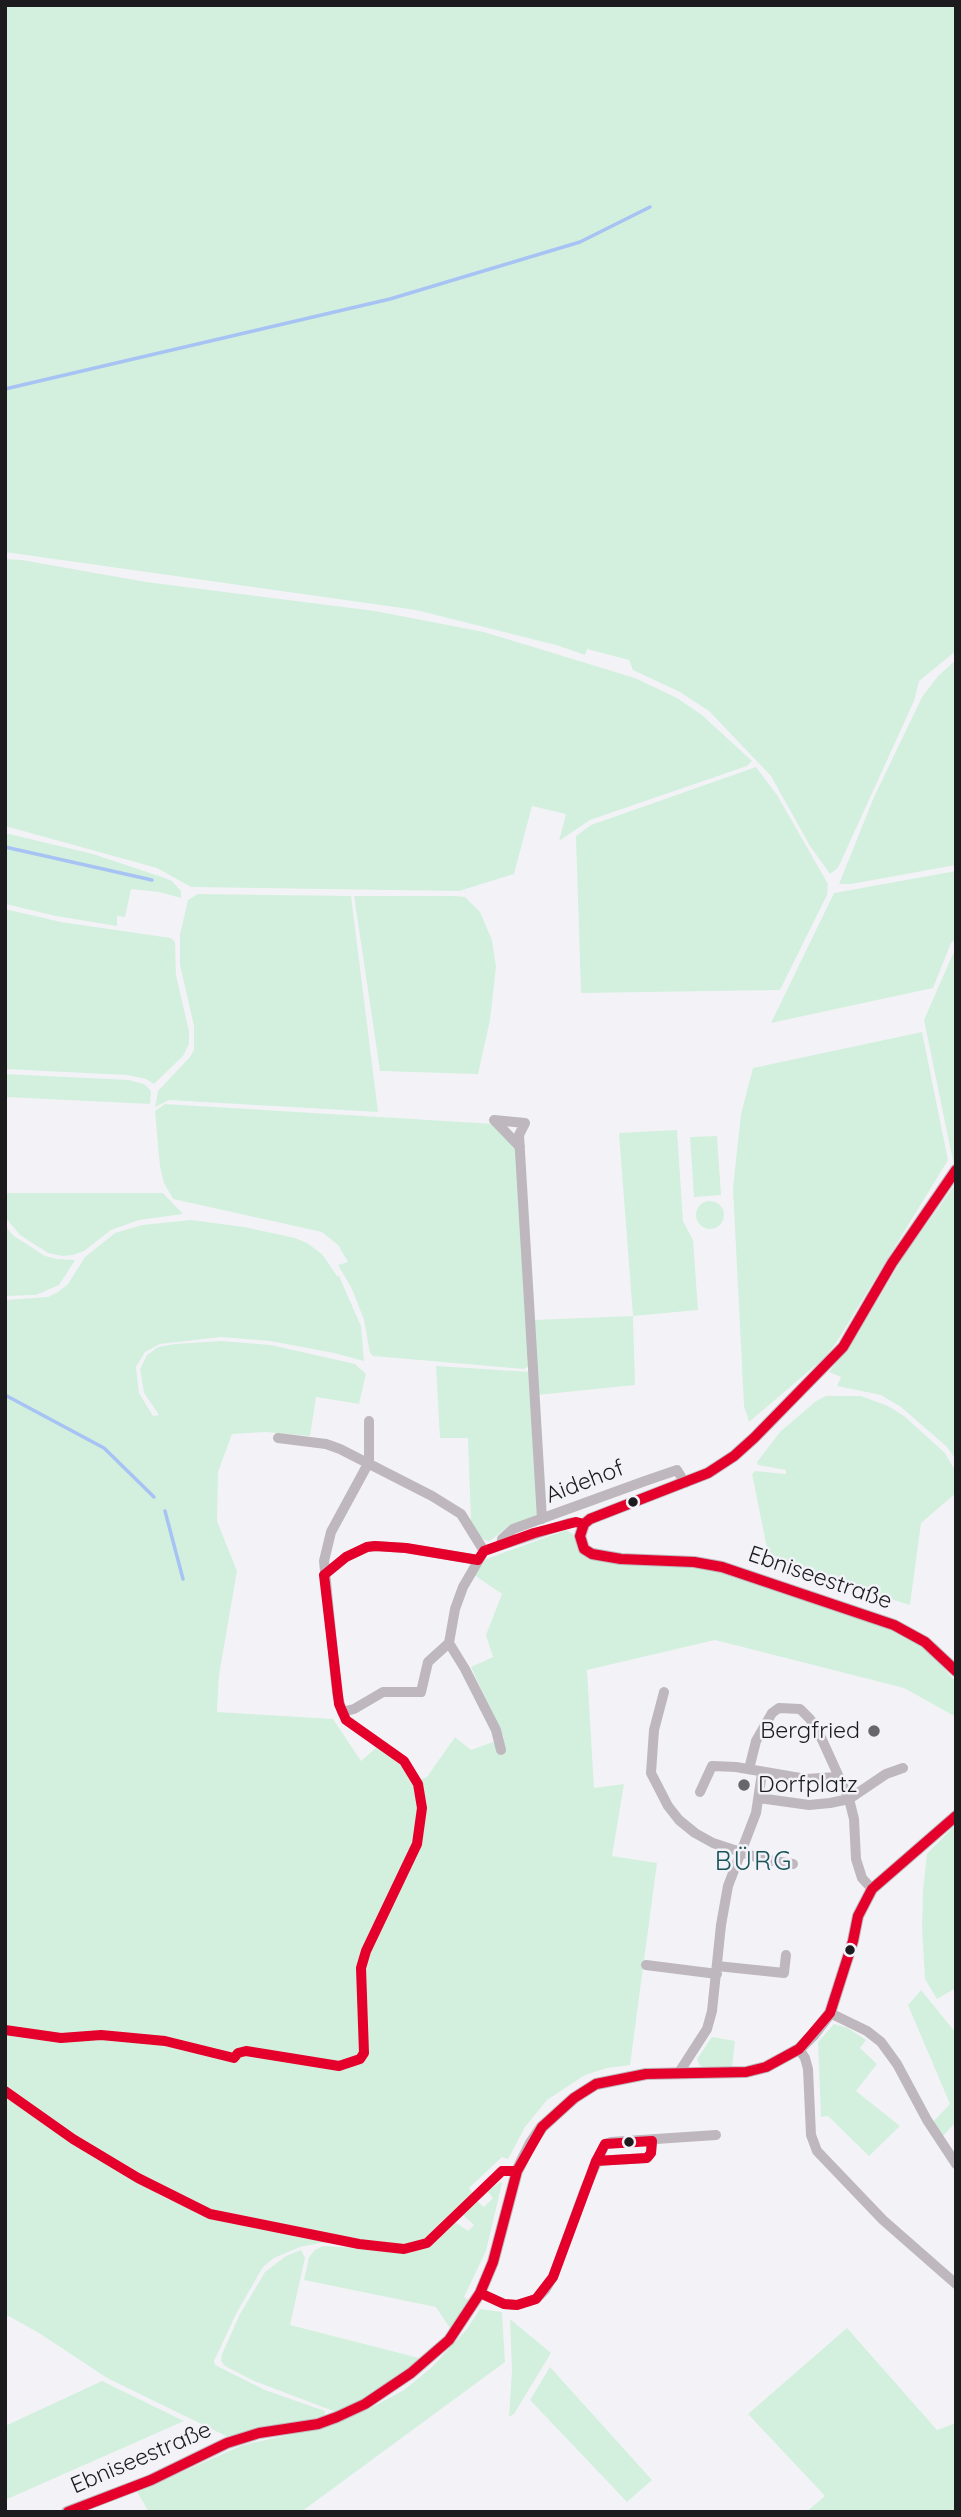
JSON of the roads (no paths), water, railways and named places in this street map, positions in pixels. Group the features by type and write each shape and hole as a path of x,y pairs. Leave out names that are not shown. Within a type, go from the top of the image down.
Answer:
{"street":[{"path":"520,1147 542,1519"},
{"path":"324,1575 346,1557 367,1547 481,1555 501,1545 569,1523 584,1524 590,1519 685,1483 721,1466 844,1347 892,1264 956,1170"},
{"path":"369,1421 369,1462 331,1531 324,1575 337,1693 342,1712 354,1709 383,1692 421,1692 428,1662 449,1643 455,1609 481,1555"},
{"path":"278,1438 326,1444 369,1462 432,1496 461,1514 481,1555"},
{"name":"Aidehof","path":"501,1545 502,1539 513,1529 677,1470 685,1483"},
{"name":"Ebniseestraße","path":"584,1524 581,1542 584,1549 592,1554 621,1559 694,1562 736,1571 910,1632 956,1671"},
{"path":"449,1643 496,1730 501,1750"},
{"path":"664,1692 654,1730 651,1773 679,1820 695,1833 741,1853 793,1864"},
{"path":"749,1769 756,1741 772,1713 779,1708 800,1709 819,1733 849,1799 854,1819 856,1859 862,1878 872,1889"},
{"path":"700,1792 712,1766 806,1779 837,1777"},
{"path":"759,1798 809,1805 830,1803 849,1799 886,1774 903,1768"},
{"path":"678,2074 707,2029 728,1886 756,1813 762,1773"},
{"name":"Ebniseestraße","path":"67,2512 127,2490 227,2443 259,2433 318,2424 365,2404 411,2373 449,2340 480,2293 493,2262 517,2171 542,2127 574,2098 596,2084 646,2074 747,2072 765,2067 799,2049 830,2013 853,1941 858,1916 872,1889 956,1815"},
{"path":"646,1965 784,1973 786,1955"},
{"path":"830,2013 867,2031 881,2042 897,2064 935,2133 956,2164"},
{"path":"799,2049 808,2069 811,2135 817,2151 883,2220 956,2284"},
{"path":"480,2293 504,2304 517,2305 536,2299 545,2290 553,2277 601,2149 607,2143 716,2136"},
{"path":"596,2161 647,2158 651,2153 652,2141"}],"waterway":[{"path":"5,389 390,299 580,242 650,207"},
{"path":"5,847 152,880"},
{"path":"5,1395 104,1448 154,1497"},
{"path":"165,1511 183,1579"}],"place":[{"name":"Bergfried","path":"874,1731"},
{"name":"Dorfplatz","path":"744,1785"}],"district":[{"name":"BÜRG","path":"754,1862"}]}
